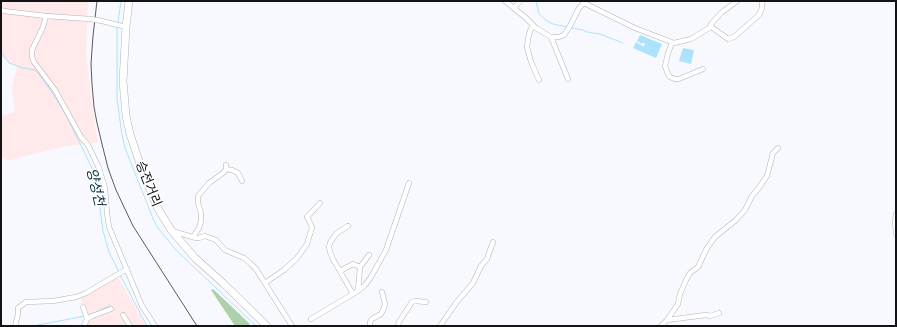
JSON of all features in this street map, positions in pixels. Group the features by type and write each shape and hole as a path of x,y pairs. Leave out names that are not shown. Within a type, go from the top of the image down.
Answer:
{"main road":[{"name":"승전거리","path":"128,1 120,26 124,101 130,134 156,207 171,230 195,258 267,326"}],"street":[{"path":"504,1 526,18 533,26 551,37 559,37 564,35 579,8 585,2 635,28 672,43 691,40 709,28 721,13 737,1"},
{"path":"514,8 520,1"},
{"path":"710,26 728,39 734,37 759,15 762,8 762,1"},
{"path":"1,10 46,16 90,19 120,26"},
{"path":"46,16 43,27 32,50 32,57 54,90 81,137 88,145 105,188 109,227 142,306 155,326"},
{"path":"533,26 530,31 527,47 531,62 539,80"},
{"path":"551,37 568,79"},
{"path":"672,43 666,63 666,70 670,77 679,79 703,69"},
{"path":"661,326 678,304 680,294 686,280 690,273 698,267 714,237 736,220 745,210 752,196 767,176 773,153 778,148"},
{"path":"193,237 199,228 201,221 198,196 206,186 223,174 226,167 238,173 242,181"},
{"path":"311,319 358,291 371,277 386,250 409,183"},
{"path":"265,283 284,270 297,258 306,244 312,227 307,217 320,203"},
{"path":"896,214 896,234"},
{"path":"348,226 337,233 330,243 330,252 353,294"},
{"path":"171,230 193,237 199,238 205,236 216,240 225,250 244,258 256,269 292,326"},
{"path":"440,326 456,303 473,283 481,266 487,259 493,242"},
{"path":"358,291 360,268 369,254"},
{"path":"340,271 353,264 360,268"},
{"path":"15,326 18,308 26,302 53,301 76,297 86,293 127,269"},
{"path":"370,326 372,319 381,314 384,308 385,304 382,292"},
{"path":"398,326 412,302 426,302"},
{"path":"83,307 86,317 84,326"},
{"path":"86,317 111,309"},
{"path":"667,320 706,315 710,316 719,313"},
{"path":"123,315 130,326"}],"shaded area":[{"path":"1,1 88,1 86,53 98,142 61,147 7,161 1,156 1,116 15,112 12,88 17,67 3,58 1,51"},
{"path":"115,272 146,326 87,326 84,319 81,297 91,287"}],"green space":[{"path":"213,289 250,324 248,326 235,326 211,290"}],"water":[{"path":"640,35 662,44 656,58 633,48 636,42 644,47 645,43 642,44 637,41"},
{"path":"683,48 694,50 691,64 679,61"}],"waterway":[{"path":"118,22 121,1"},
{"path":"536,1 539,14 547,21 567,27"},
{"path":"117,27 117,99 122,135 125,148 154,221 176,250 256,326"},
{"path":"572,28 600,34 623,43"},
{"name":"양성천","path":"1,51 9,63 35,70 55,97 67,117 92,168 97,186 103,231 109,252 119,272"},
{"name":"양성천","path":"120,275 147,326"},
{"path":"88,315 110,305"},
{"path":"33,326 85,316"}],"railway":[{"path":"97,1 91,64 92,84 97,123 108,168 116,190 133,226 197,326"}]}
